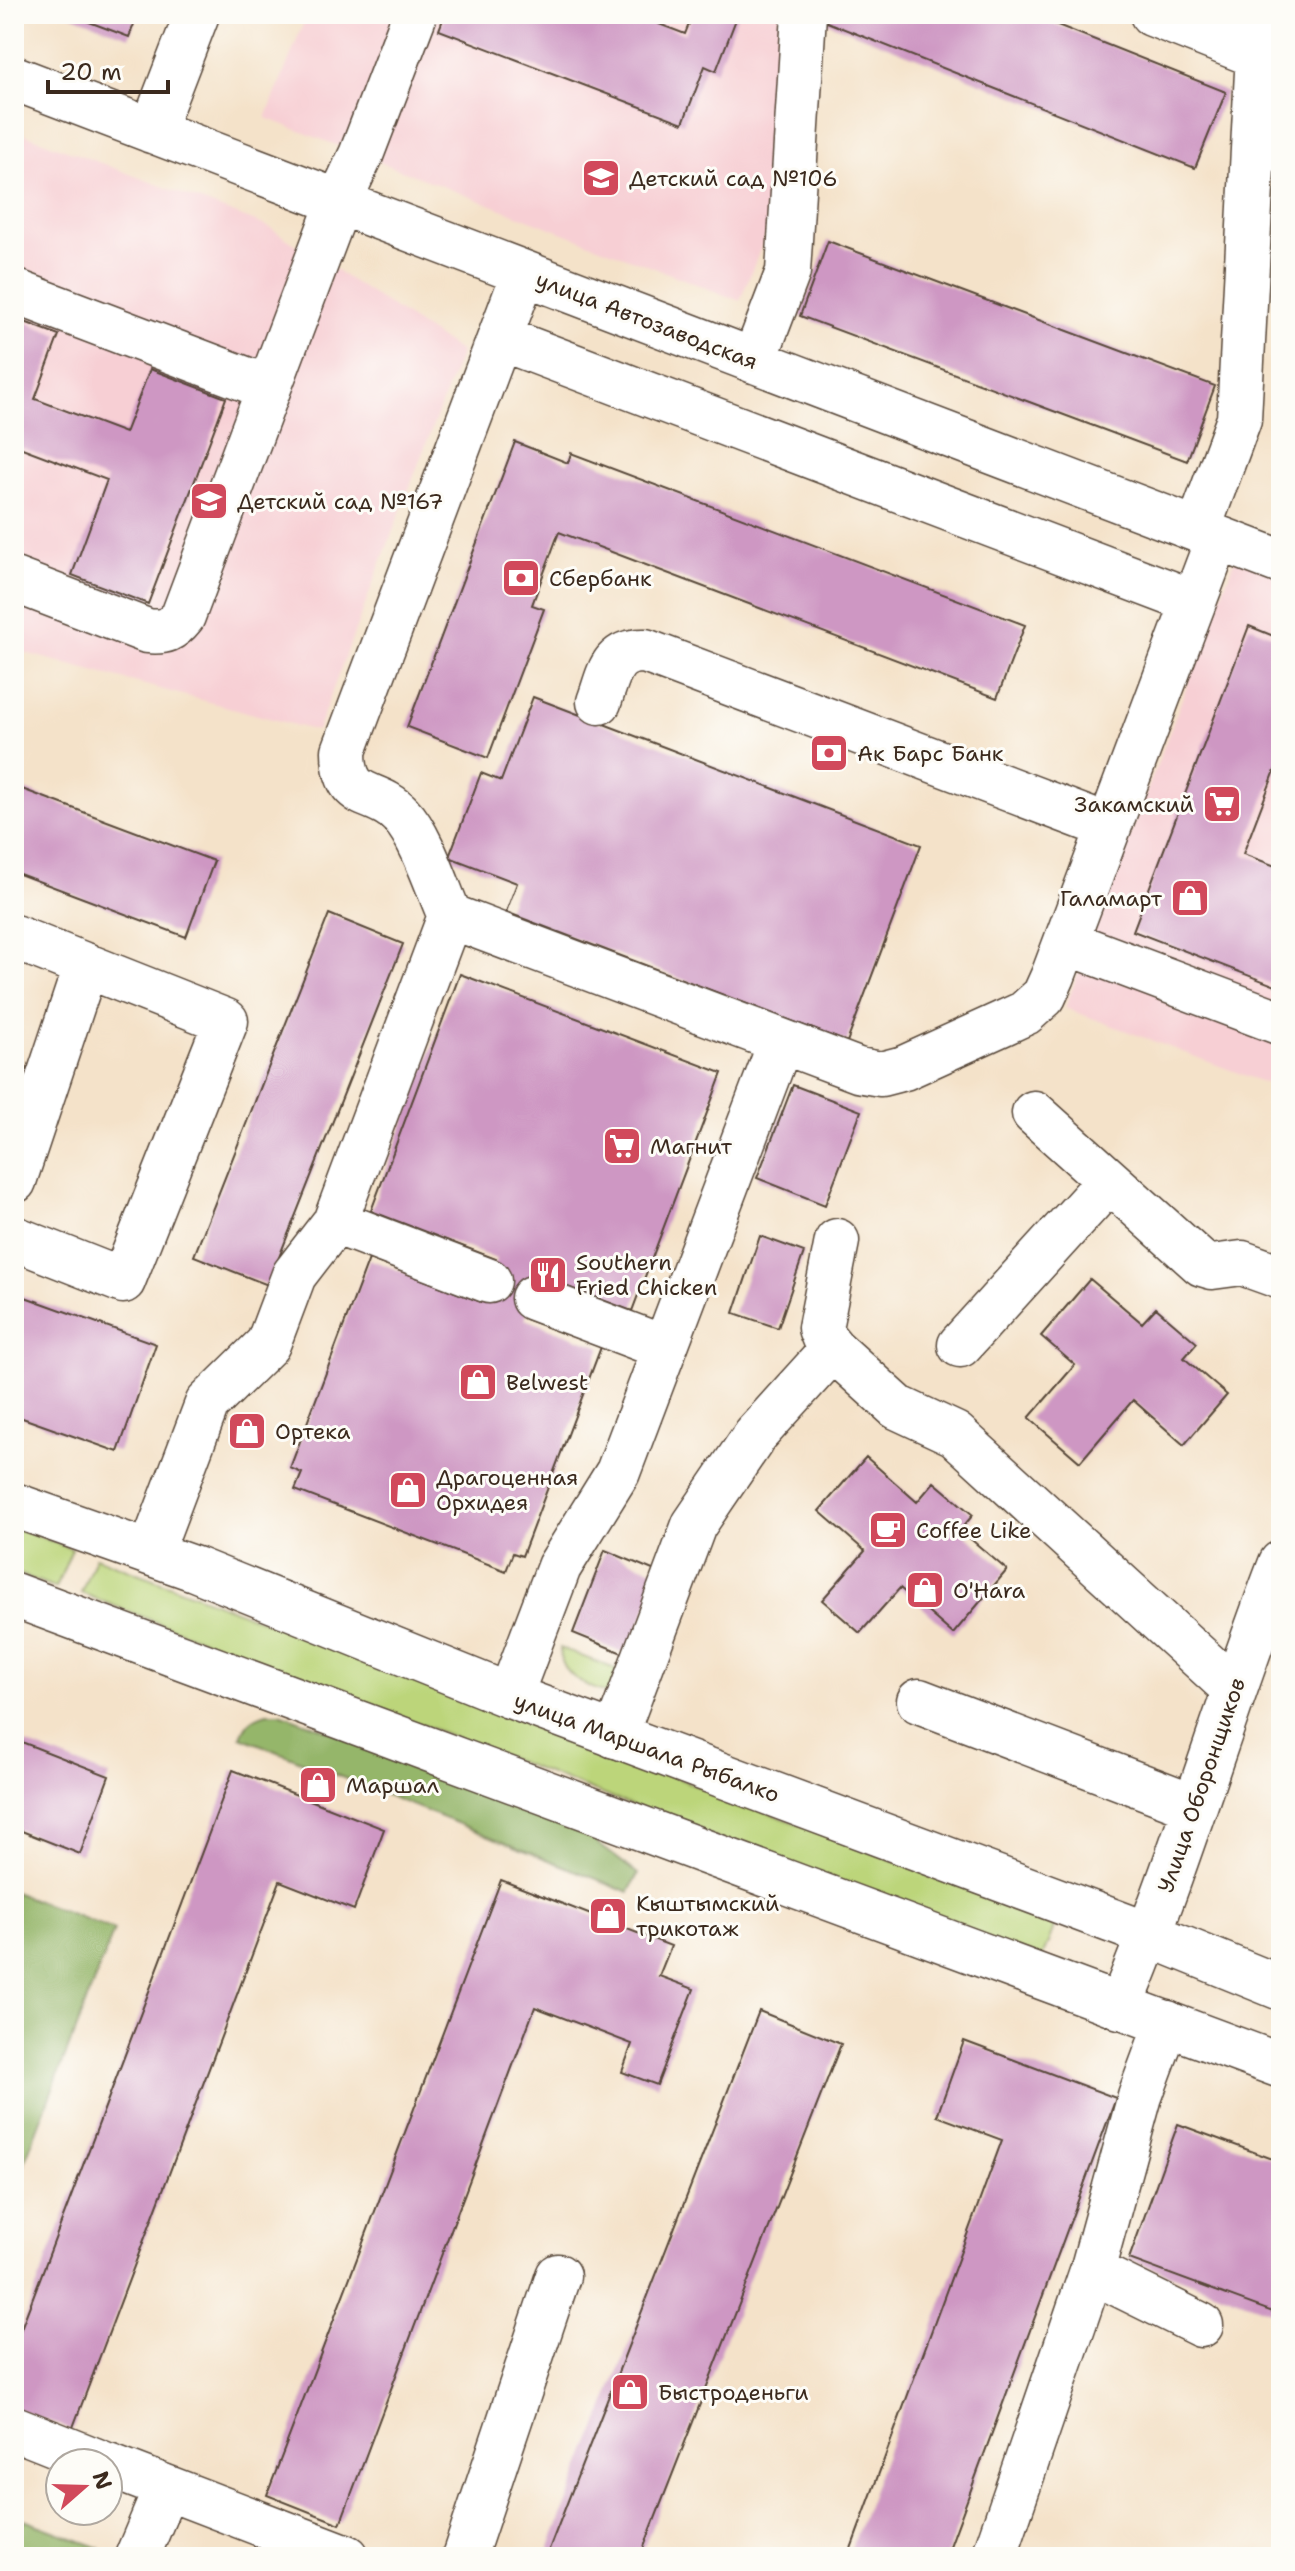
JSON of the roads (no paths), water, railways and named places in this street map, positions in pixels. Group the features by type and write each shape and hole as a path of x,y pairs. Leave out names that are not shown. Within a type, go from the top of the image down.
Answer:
{"main road":[{"path":"152,131 197,14"},
{"path":"14,580 147,631 162,633 174,628 183,616 339,202 361,155 415,14"},
{"path":"754,361 788,272 804,14"},
{"path":"450,916 858,1070 881,1074 904,1068 1025,1013 1044,996 1194,602 1208,534 1239,419 1259,35 1152,14"},
{"name":"улица Автозаводская","path":"14,78 1281,562"},
{"path":"151,1552 207,1404 268,1344 294,1275 335,1222 450,916 415,836 401,814 365,795 350,783 344,766 344,751 524,273"},
{"path":"14,291 269,388"},
{"path":"500,338 1194,602"},
{"path":"599,702 612,666 620,655 645,651 1109,827"},
{"path":"14,937 226,1021 123,1281 14,1238"},
{"path":"1066,942 1281,1023"},
{"path":"14,1181 86,965"},
{"path":"510,1696 559,1567 618,1472 781,1041"},
{"path":"1034,1113 1202,1264 1212,1267 1242,1263 1281,1277"},
{"path":"960,1345 1109,1181"},
{"path":"335,1222 489,1281"},
{"path":"837,1241 820,1328 833,1349 897,1407 955,1434 1234,1689"},
{"path":"533,1298 665,1348"},
{"path":"615,1736 694,1525 756,1434 833,1349"},
{"name":"улица Маршала Рыбалко","path":"14,1505 151,1552 510,1696 1150,1935 1281,1988"},
{"name":"Улица Оборонщиков","path":"1120,2007 1150,1935 1234,1689 1265,1653 1281,1563"},
{"path":"14,1595 1281,2066"},
{"path":"919,1701 1194,1806"},
{"path":"994,2557 1092,2271 1140,2096 1167,2023"},
{"path":"1092,2271 1201,2325"},
{"path":"464,2557 558,2276"},
{"path":"14,2428 62,2447"},
{"path":"124,2471 347,2557"},
{"path":"137,2557 166,2488"}],"place":[{"name":"Детский сад №106","path":"601,178"},
{"name":"Детский сад №167","path":"209,501"},
{"name":"Сбербанк","path":"521,578"},
{"name":"Ак Барс Банк","path":"829,753"},
{"name":"Закамский","path":"1222,804"},
{"name":"Галамарт","path":"1190,898"},
{"name":"Магнит","path":"622,1146"},
{"name":"Southern Fried Chicken","path":"548,1275"},
{"name":"Belwest","path":"478,1382"},
{"name":"Ортека","path":"247,1431"},
{"name":"Драгоценная Орхидея","path":"408,1490"},
{"name":"Coffee Like","path":"888,1530"},
{"name":"O'Hara","path":"925,1590"},
{"name":"Маршал","path":"318,1785"},
{"name":"Кыштымский трикотаж","path":"608,1916"},
{"name":"Быстроденьги","path":"630,2392"}]}
